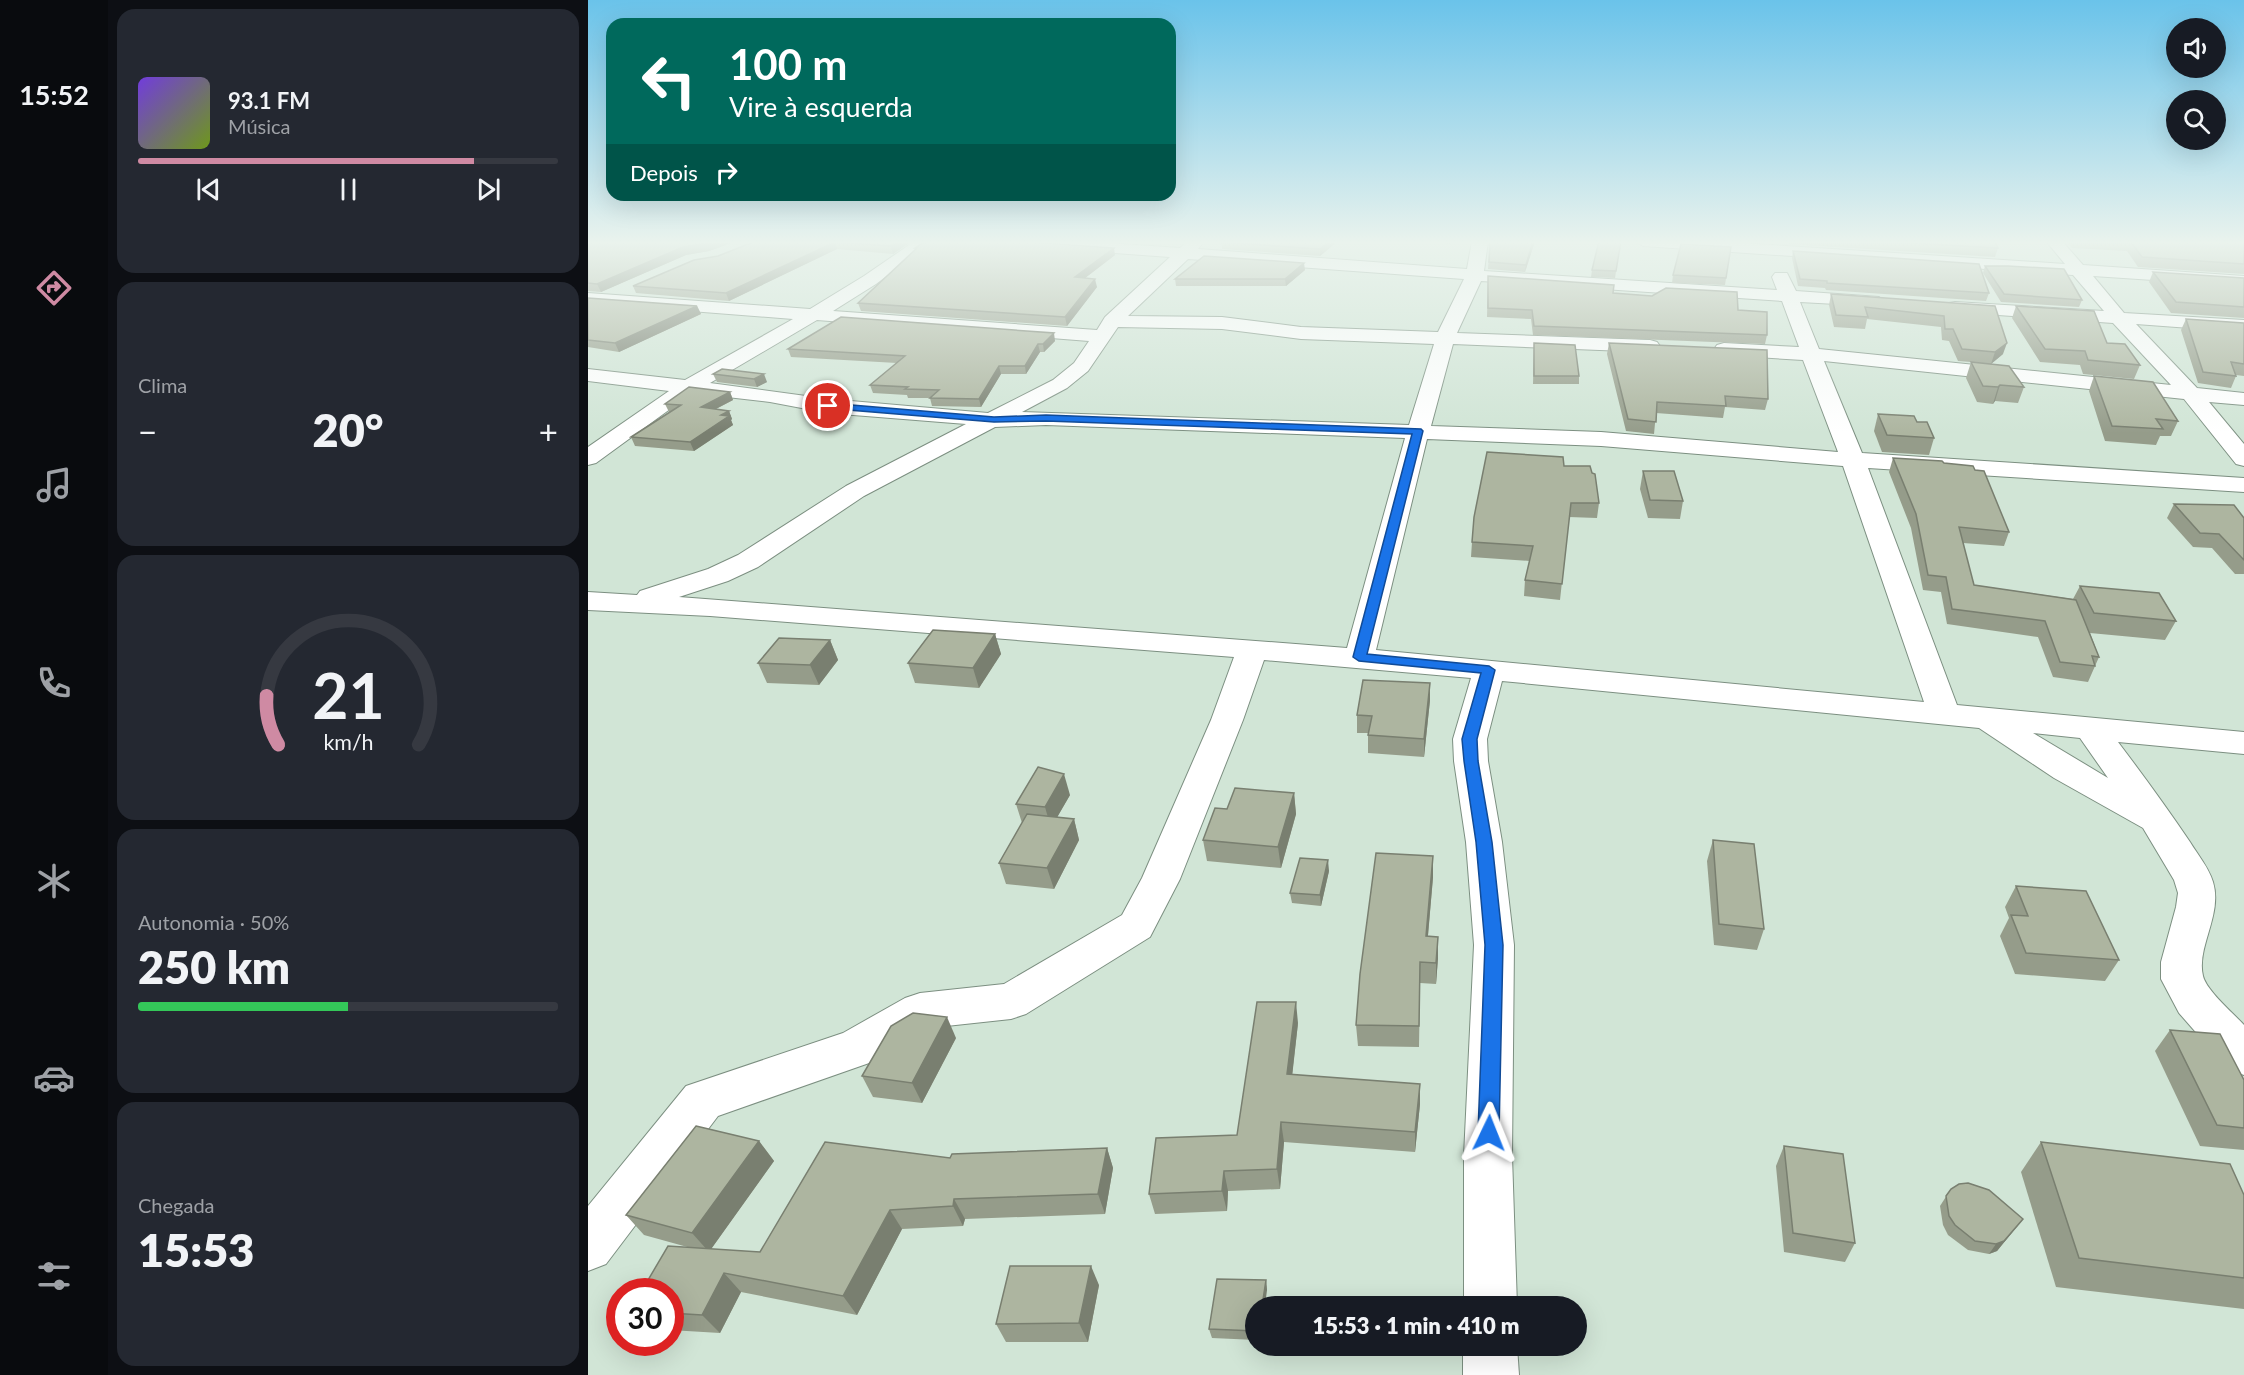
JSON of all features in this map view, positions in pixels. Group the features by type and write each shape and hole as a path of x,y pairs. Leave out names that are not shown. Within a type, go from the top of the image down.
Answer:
{"street":[{"path":"679,305 812,315 1107,328 1222,323 1301,333 1673,347"},
{"path":"588,458 689,386 828,305"},
{"path":"633,603 718,575 748,561 855,491 1060,384 1081,367 1107,328 1131,305"},
{"path":"1359,657 1418,431 1445,338 1460,305"},
{"path":"1792,305 1853,460 1944,714"},
{"path":"2108,305 2192,394 2244,459"},
{"path":"1938,306 2244,326"},
{"path":"1706,348 1810,354 2244,399"},
{"path":"588,375 770,396 828,406 994,420 1046,418 1601,438 1853,460 2244,485"},
{"path":"588,601 1359,657 2244,743"},
{"path":"588,1246 702,1101 856,1048 920,1011 1011,1001 1136,926 1161,879 1227,720 1253,648"},
{"path":"1489,670 1470,739 1471,761 1484,842 1494,945 1488,1156 1490,1296"},
{"path":"1987,719 2066,770 2158,822"},
{"path":"2091,729 2158,822 2193,878 2197,893 2182,962 2182,979 2194,1000 2244,1055"},
{"path":"1490,1356 1491,1375"}],"building":[{"path":"588,305 697,306 615,343 588,340"},
{"path":"890,305 1074,305 1065,317"},
{"path":"1488,305 1738,305 1738,310 1767,312 1767,335 1534,326 1532,310 1488,308"},
{"path":"1834,305 1995,306 2007,343 1995,352 1962,349 1953,329 1945,329 1944,316 1865,307 1868,317 1836,315"},
{"path":"2219,305 2244,305 2244,307"},
{"path":"2016,306 2094,311 2107,343 2125,344 2140,365 2088,360 2085,351 2045,349"},
{"path":"841,317 1054,333 1043,344 1038,344 1025,366 999,366 979,399 930,398 939,390 870,385 905,356 788,349"},
{"path":"2186,319 2244,323 2244,364 2231,362 2236,376 2203,372"},
{"path":"1534,343 1575,345 1579,376 1534,376"},
{"path":"1609,343 1767,350 1768,399 1725,396 1726,406 1657,402 1656,422 1628,419"},
{"path":"1971,362 2009,366 2024,387 1983,386"},
{"path":"722,369 764,374 754,379 713,374"},
{"path":"2094,376 2153,382 2178,421 2156,419 2163,429 2112,426"},
{"path":"689,387 730,392 701,407 729,411 721,415 729,416 690,442 631,437 681,405 665,404"},
{"path":"1878,414 1914,416 1917,422 1927,422 1934,438 1887,435"},
{"path":"1487,452 1563,457 1564,466 1590,466 1592,473 1595,474 1599,503 1571,503 1562,584 1525,580 1533,546 1472,542 1474,517"},
{"path":"1893,458 1942,461 1973,466 1975,470 1984,471 2009,532 1959,527 1974,585 2076,600 2099,657 2092,656 2095,666 2060,662 2045,621 1952,609 1946,577 1928,575 1916,514"},
{"path":"1643,471 1674,471 1683,501 1650,500"},
{"path":"2174,504 2234,505 2244,518 2244,560 2219,534 2200,533"},
{"path":"2080,586 2159,593 2176,621 2094,613"},
{"path":"933,630 995,634 973,668 908,663"},
{"path":"779,638 830,640 810,665 758,663"},
{"path":"1363,680 1430,683 1424,739 1368,735 1372,716 1357,715"},
{"path":"1038,767 1064,774 1045,807 1016,804"},
{"path":"1235,788 1294,793 1278,847 1203,840 1215,808 1227,809"},
{"path":"1027,814 1074,819 1047,868 999,863"},
{"path":"1713,840 1754,844 1764,929 1719,924"},
{"path":"1376,853 1433,856 1426,936 1438,937 1436,963 1420,962 1419,1026 1356,1025 1360,974"},
{"path":"1300,858 1328,860 1320,895 1290,893"},
{"path":"2016,886 2086,891 2119,960 2026,953 2011,915 2028,916"},
{"path":"1257,1002 1296,1002 1287,1074 1420,1084 1415,1132 1281,1122 1277,1169 1224,1171 1222,1191 1149,1194 1156,1138 1237,1135"},
{"path":"913,1013 947,1017 912,1083 862,1076 891,1026"},
{"path":"2170,1030 2220,1034 2244,1080 2244,1128 2217,1125"},
{"path":"696,1126 759,1141 692,1233 626,1215"},
{"path":"825,1142 950,1158 952,1154 1107,1148 1098,1194 954,1199 953,1206 890,1210 843,1296 724,1273 702,1315 684,1314 684,1278 649,1278 668,1246 760,1252"},
{"path":"2041,1142 2230,1164 2244,1195 2244,1278 2079,1258"},
{"path":"1784,1146 1843,1154 1855,1243 1793,1233"},
{"path":"1968,1183 1989,1190 2023,1219 2004,1241 1996,1244 1975,1241 1955,1225 1949,1216 1946,1196 1959,1184"},
{"path":"1010,1266 1091,1266 1079,1323 996,1324"},
{"path":"1217,1279 1266,1280 1264,1296 1245,1296 1245,1331 1209,1329"}],"route":[{"path":"828,406 994,420 1046,418 1418,431 1359,657 1489,670 1470,739 1471,761 1484,842 1494,945 1489,1133"}]}
